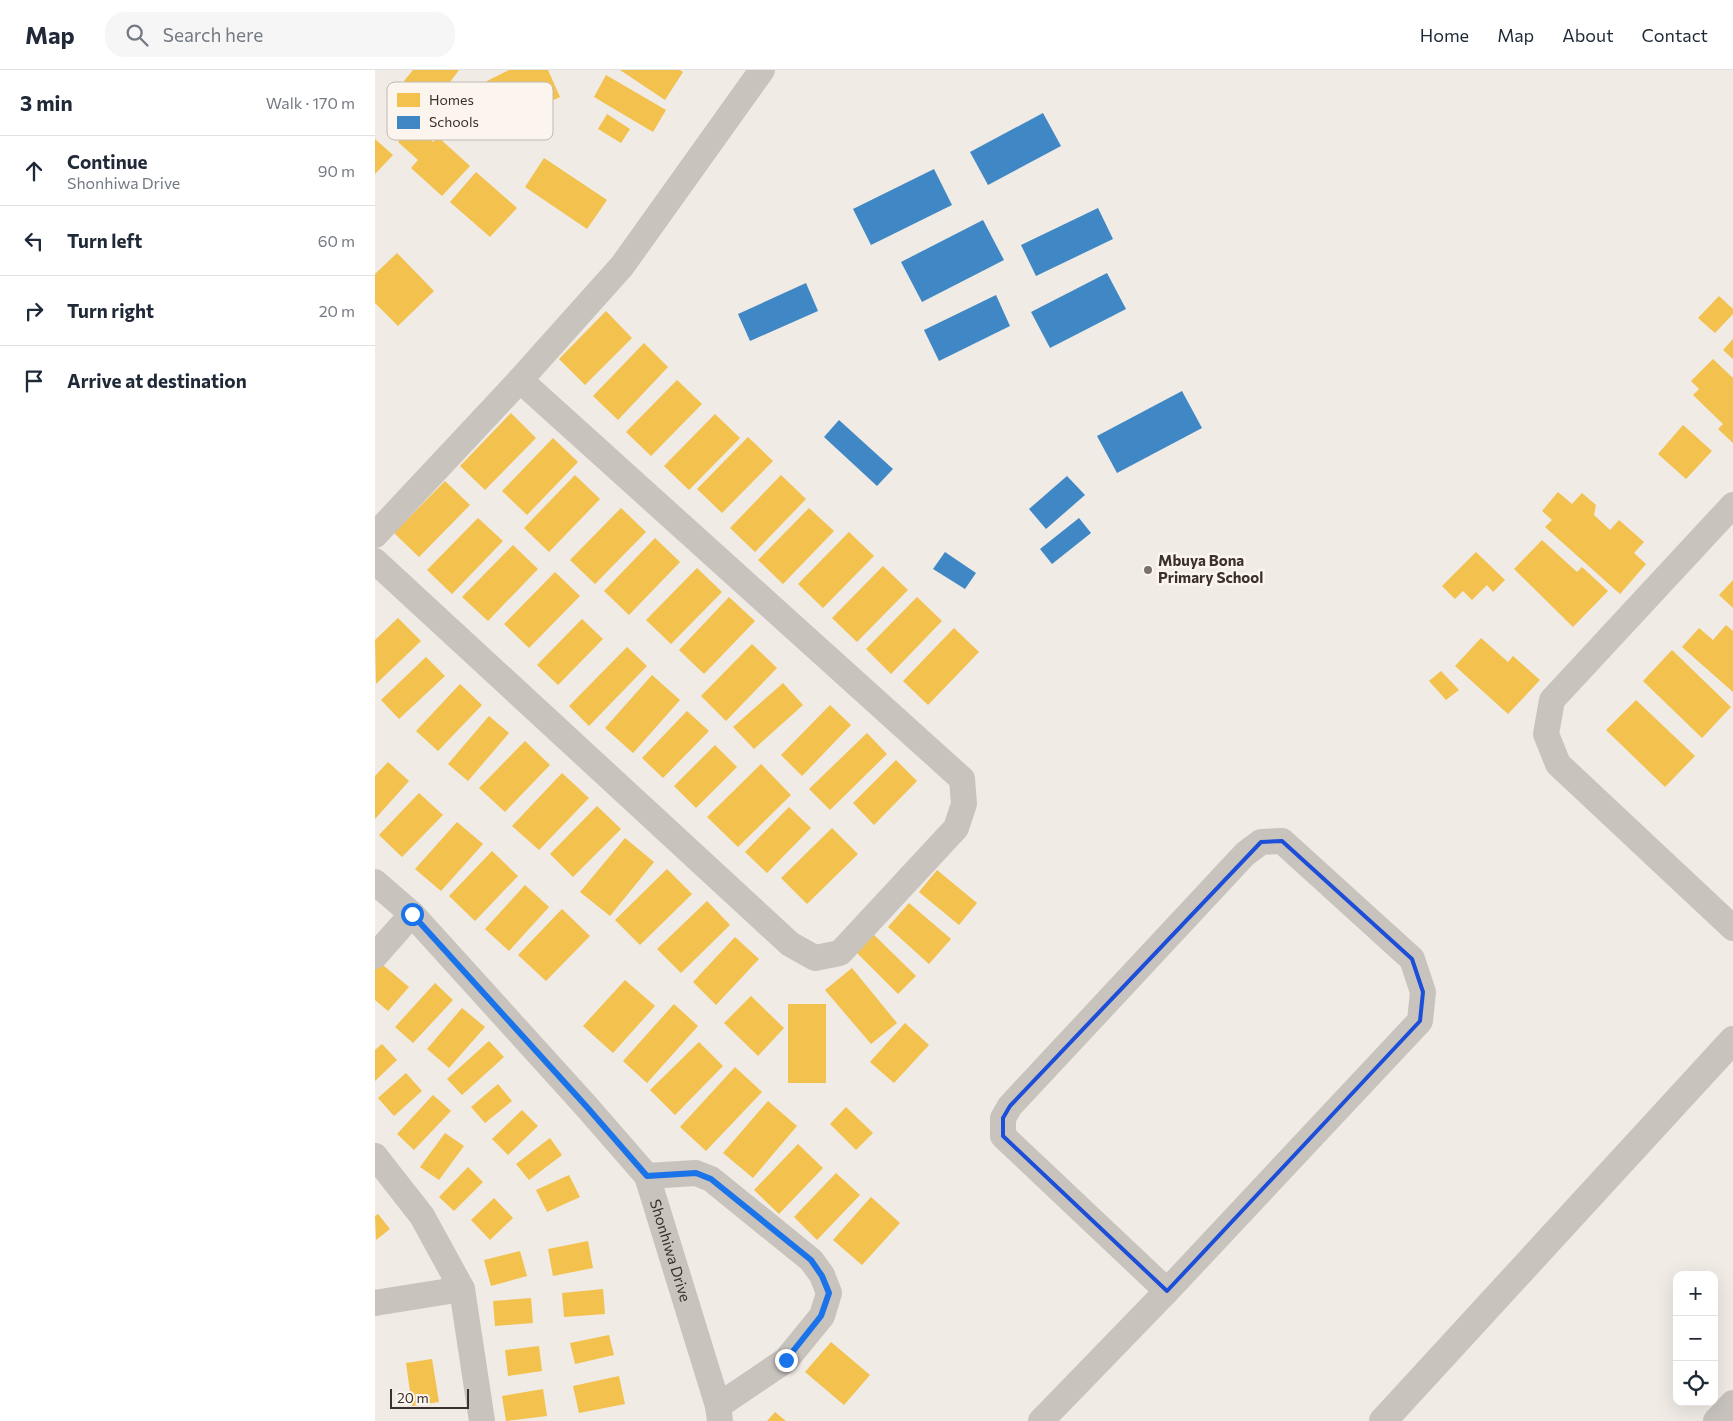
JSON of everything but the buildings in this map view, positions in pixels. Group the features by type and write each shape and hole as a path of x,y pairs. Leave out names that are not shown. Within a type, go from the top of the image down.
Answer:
{"street":[{"path":"375,535 521,380 622,266 762,70"},
{"path":"375,561 789,944 815,958 840,953 956,828 964,804 962,779 521,380"},
{"path":"1733,505 1551,700 1545,734 1558,764 1733,928"},
{"path":"1041,1421 1167,1291 1419,1021 1423,992 1412,959 1282,841 1261,842 1245,854 1010,1106 1003,1118 1003,1136 1167,1291"},
{"name":"Shonhiwa Drive","path":"375,882 412,914 647,1176 719,1413"},
{"path":"375,956 412,914"},
{"path":"1383,1421 1733,1040"},
{"path":"375,1156 422,1216 463,1289 482,1421"},
{"path":"647,1176 696,1173 711,1179 811,1260 822,1276 829,1293 821,1316 786,1360 719,1413"},
{"path":"375,1303 463,1289"},
{"path":"1716,1421 1733,1403"}],"highlighted area":[{"path":"1282,841 1412,959 1423,992 1420,1021 1167,1291 1003,1136 1003,1118 1010,1106 1261,842"}],"place":[{"name":"Mbuya Bona Primary School","path":"1148,570"}],"route":[{"path":"412,914 647,1176 696,1173 711,1179 811,1260 822,1276 829,1293 821,1316 786,1360"}]}
